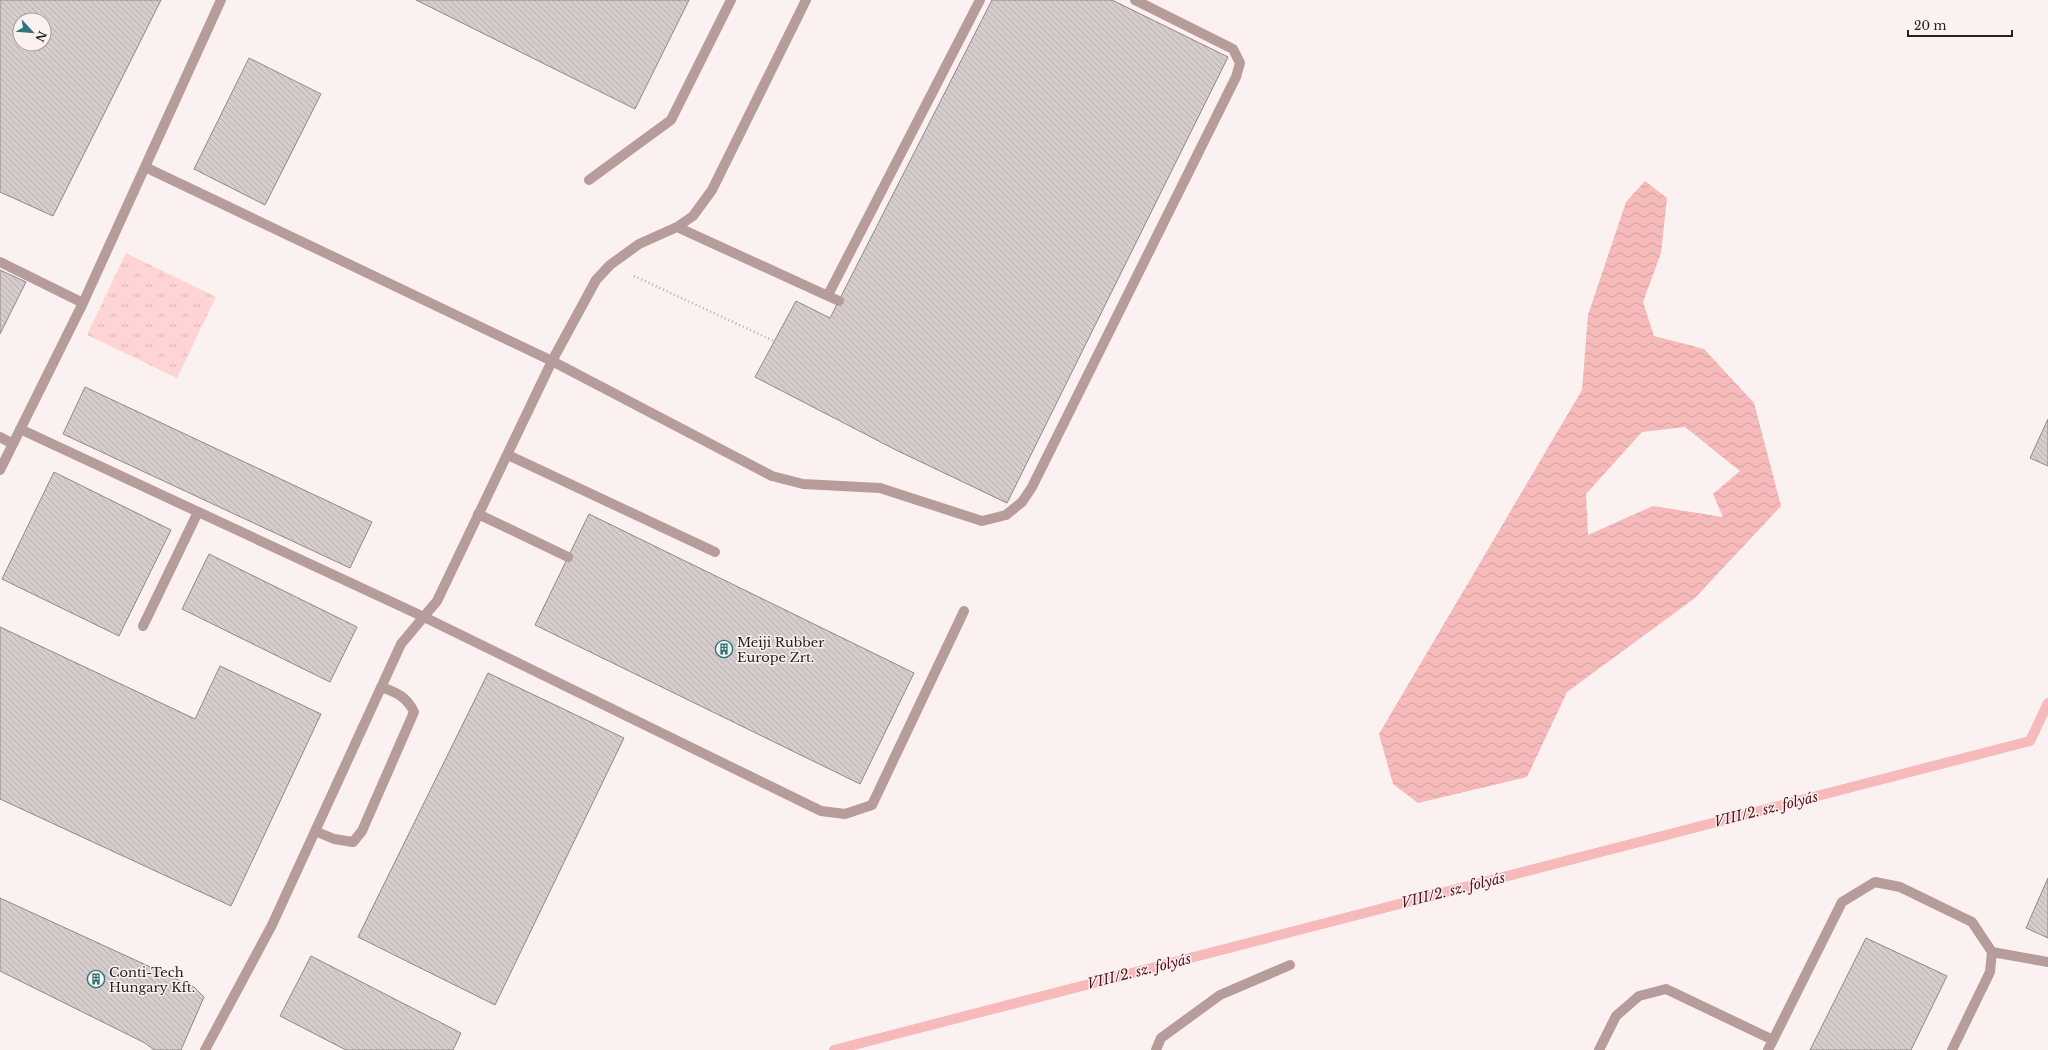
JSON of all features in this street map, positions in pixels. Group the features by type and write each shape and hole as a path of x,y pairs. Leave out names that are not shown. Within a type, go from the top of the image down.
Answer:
{"lane":[{"path":"0,470 83,303 221,0"},
{"path":"589,180 672,120 731,0"},
{"path":"205,1050 272,924 401,644 437,602 552,361 596,280 610,265 640,244 677,227 693,216 712,190 806,0"},
{"path":"828,295 980,0"},
{"path":"145,167 552,361 772,476 803,484 880,488 982,521 1006,515 1022,502 1032,487 1236,78 1240,63 1233,49 1135,0"},
{"path":"677,227 839,301"},
{"path":"0,262 83,303"},
{"path":"20,429 424,617 821,811 845,814 872,805 964,610"},
{"path":"0,437 13,444"},
{"path":"508,454 715,552"},
{"path":"143,626 198,512"},
{"path":"478,514 568,557"},
{"path":"315,831 334,839 353,842 362,830 414,712 410,703 398,693 381,687"},
{"path":"1768,1050 1842,902 1875,882 1900,887 1972,922 1992,952 1990,972 1952,1050"},
{"path":"1992,952 2048,962"},
{"path":"1156,1050 1161,1038 1220,995 1290,966"},
{"path":"1599,1050 1616,1016 1639,996 1666,989 1773,1040"}],"path":[{"path":"610,265 774,341"}],"green space":[{"path":"126,253 216,297 177,378 87,335"}],"water":[{"path":"1645,181 1667,198 1661,253 1643,302 1654,336 1704,349 1754,403 1781,506 1695,598 1567,692 1527,777 1418,803 1393,784 1379,734 1582,390 1588,315 1626,202","holes":["1685,427 1740,471 1713,494 1723,517 1653,506 1588,535 1586,494 1642,432"]}],"building":[{"path":"0,0 161,0 53,216 0,192"},
{"path":"416,0 689,0 635,109"},
{"path":"992,0 1112,0 1228,57 1007,503 896,450 755,377 796,301 830,318"},
{"path":"249,58 321,94 265,205 194,169"},
{"path":"0,270 26,282 0,334"},
{"path":"85,387 372,522 350,568 63,434"},
{"path":"2048,419 2048,466 2030,458"},
{"path":"54,472 171,530 119,636 2,579"},
{"name":"Meiji Rubber Europe Zrt.","path":"589,514 914,673 860,784 535,625"},
{"path":"209,554 357,627 330,682 182,609"},
{"path":"0,627 195,719 220,666 321,714 231,906 0,799"},
{"path":"488,673 624,738 495,1005 358,937"},
{"path":"2048,878 2048,938 2026,928"},
{"name":"Conti-Tech Hungary Kft.","path":"0,898 194,987 204,997 181,1050 154,1050 145,1043 0,971"},
{"path":"1866,938 1947,976 1911,1050 1810,1050"},
{"path":"311,956 461,1033 453,1050 346,1050 280,1016"}],"waterway":[{"name":"VIII/2. sz. folyás","path":"834,1050 2030,741 2048,703"}],"place":[{"name":"Meiji Rubber Europe Zrt.","path":"724,649"},
{"name":"Conti-Tech Hungary Kft.","path":"96,979"}]}
